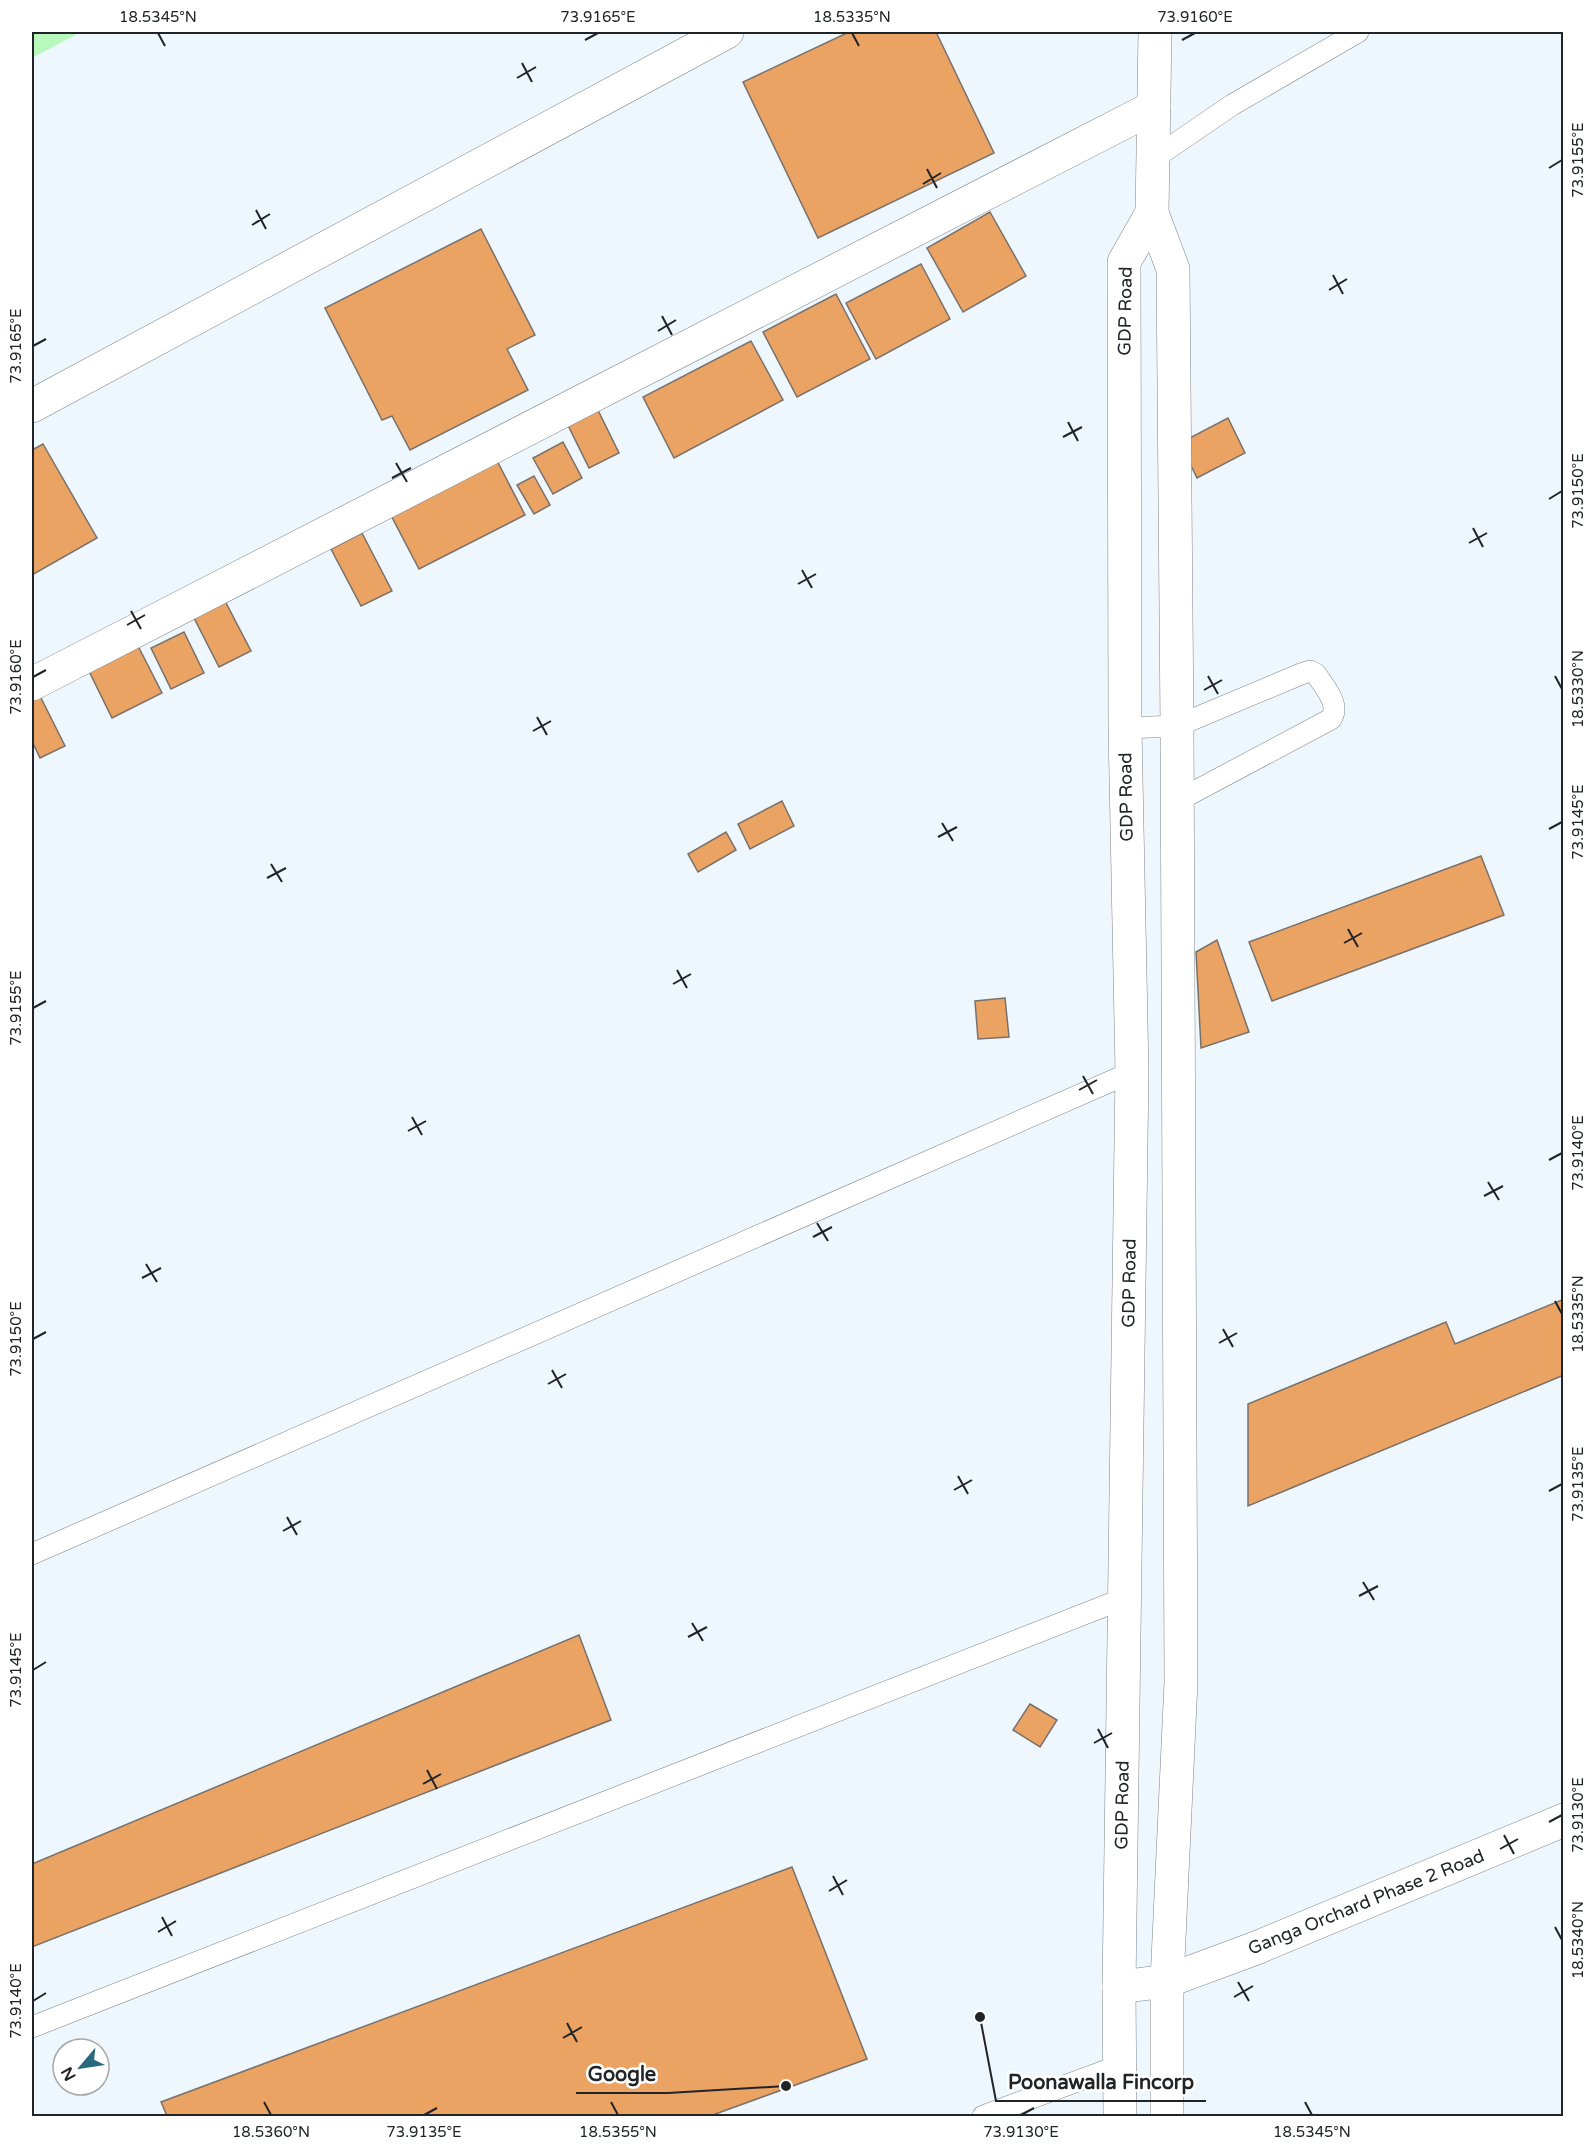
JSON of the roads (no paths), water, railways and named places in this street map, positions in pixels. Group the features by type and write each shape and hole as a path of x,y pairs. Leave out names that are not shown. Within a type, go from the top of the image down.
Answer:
{"main road":[{"path":"32,406 727,32"},
{"path":"1155,32 1152,213 1173,269 1177,726 1181,1682 1167,1981 1167,2116"},
{"path":"32,684 1154,107"},
{"name":"GDP Road","path":"1120,2116 1119,1987 1132,1072 1125,728 1124,262 1152,213"},
{"name":"Ganga Orchard Phase 2 Road","path":"1119,1987 1167,1981 1256,1948 1563,1820"}],"lane":[{"path":"1153,159 1232,105 1358,32"},
{"path":"1125,728 1177,726 1310,672 1316,674 1335,705 1335,713 1331,719 1177,801"},
{"path":"32,1554 1132,1072"},
{"path":"32,2026 1125,1598"},
{"path":"983,2116 1121,2066"}],"place":[{"name":"Poonawalla Fincorp","path":"980,2017"},
{"name":"Google","path":"786,2086"}]}
